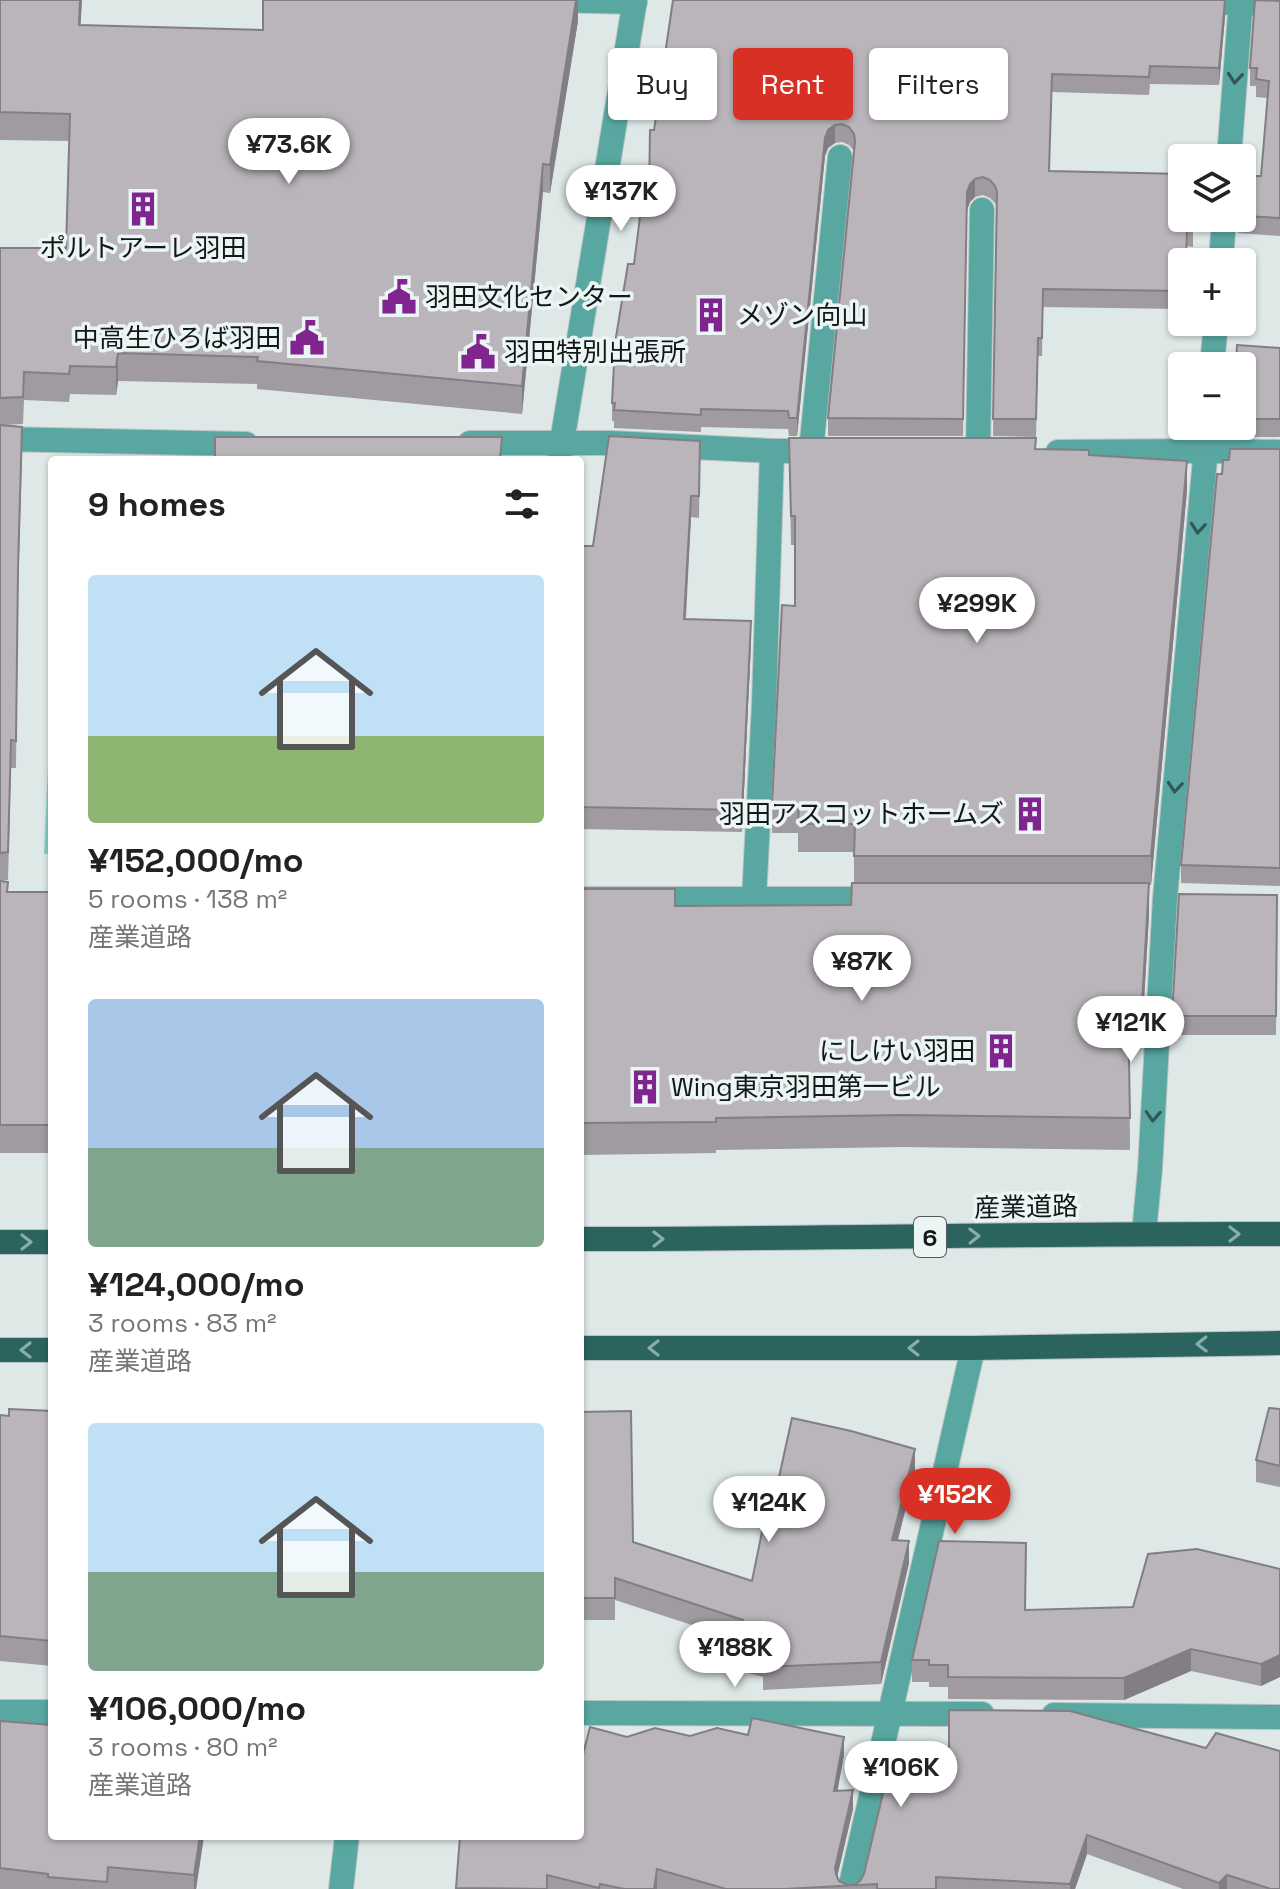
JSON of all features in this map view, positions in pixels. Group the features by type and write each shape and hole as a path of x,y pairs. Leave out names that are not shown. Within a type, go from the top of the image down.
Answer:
{"main road":[{"name":"産業道路","path":"584,1239 1280,1234"},
{"path":"0,1242 48,1242"},
{"path":"584,1348 973,1348 1280,1343"},
{"path":"0,1350 48,1350"}],"street":[{"path":"551,0 635,1 561,451"},
{"path":"1170,1 1280,4"},
{"path":"1230,144 1241,1"},
{"path":"811,451 840,157"},
{"path":"982,210 970,452 1004,452"},
{"path":"0,439 262,444"},
{"path":"1144,1233 1165,899 1207,440"},
{"path":"447,443 561,451 841,451"},
{"path":"754,899 765,688 772,451"},
{"path":"1032,452 1280,452"},
{"path":"584,899 908,899"},
{"path":"850,1889 973,1348"},
{"path":"0,1712 48,1712"},
{"path":"584,1713 1280,1717"},
{"path":"341,1889 347,1840"}],"shaded area":[{"path":"48,766 48,854 44,854"}],"building":[{"path":"0,0 80,0 79,25 263,30 263,0 576,0 550,165 543,164 522,386 257,361 258,357 118,353 116,367 70,366 69,374 24,372 23,397 0,398 0,248 66,248 70,114 0,112"},
{"path":"673,0 1225,0 1219,68 1150,66 1149,77 1052,74 1049,171 1168,174 1168,232 1187,232 1186,248 1168,248 1168,291 1043,289 1036,419 993,419 997,192 990,180 983,177 975,179 967,192 963,419 828,418 855,141 849,127 842,124 828,130 825,138 797,418 789,418 788,411 701,409 701,415 614,410 615,343 628,264 634,264 643,193 649,193 650,130 654,130 655,120 717,120 717,48 666,48"},
{"path":"1255,0 1280,1 1280,218 1256,217 1256,176 1261,176 1269,81 1256,79 1257,68 1250,68"},
{"path":"1237,345 1280,348 1280,419 1256,419 1256,352 1237,352"},
{"path":"0,425 22,427 16,741 11,740 8,852 0,853"},
{"path":"609,436 700,441 699,496 691,496 684,619 751,621 742,810 584,807 584,546 593,546"},
{"path":"215,437 502,437 500,456 215,456"},
{"path":"789,438 1036,438 1035,449 1089,450 1089,455 1187,461 1151,856 854,856 855,824 798,824 799,805 772,804 782,605 795,606 795,516 791,516"},
{"path":"1230,449 1280,449 1280,868 1181,865 1217,474 1222,474 1223,460 1229,460"},
{"path":"0,881 8,882 7,892 48,892 48,1125 0,1125"},
{"path":"852,883 1149,883 1142,1003 1128,1004 1130,1118 902,1115 584,1123 584,889 675,889 675,906 851,905"},
{"path":"1179,894 1277,895 1276,1016 1172,1016"},
{"path":"1269,1408 1280,1409 1280,1466 1256,1460"},
{"path":"9,1409 48,1411 48,1641 0,1636 0,1415 9,1416"},
{"path":"631,1411 633,1542 752,1581 764,1522 769,1523 792,1418 915,1449 892,1540 909,1541 881,1662 763,1667 765,1655 737,1648 743,1620 615,1578 615,1598 584,1598 584,1412"},
{"path":"939,1541 1026,1543 1025,1610 1133,1607 1148,1554 1197,1549 1280,1569 1280,1655 1261,1664 1191,1649 1124,1678 948,1677 948,1665 929,1665 929,1660 912,1660"},
{"path":"949,1710 1070,1711 1206,1748 1216,1733 1280,1751 1280,1889 1227,1875 1219,1883 1087,1835 1070,1884 936,1877 936,1889 877,1889 877,1884 785,1889 726,1889 657,1869 654,1889 624,1889 600,1884 599,1888 547,1875 547,1889 456,1888 460,1840 584,1840 584,1750 590,1727 627,1737 655,1728 690,1736 717,1728 748,1735 752,1718 844,1737 834,1791 853,1790 835,1868 839,1881 847,1885 854,1885 864,1874 884,1789 944,1787 943,1751 949,1748"},
{"path":"0,1721 48,1725 48,1840 199,1840 194,1875 108,1867 107,1882 48,1877 48,1874 0,1868"}],"place":[{"name":"ポルトアーレ羽田","path":"143,209"},
{"name":"羽田文化センター","path":"399,297"},
{"name":"メゾン向山","path":"711,315"},
{"name":"中高生ひろば羽田","path":"307,338"},
{"name":"羽田特別出張所","path":"478,352"},
{"name":"羽田アスコットホームズ","path":"1030,814"},
{"name":"にしけい羽田","path":"1001,1051"},
{"name":"Wing東京羽田第一ビル","path":"645,1087"}]}
